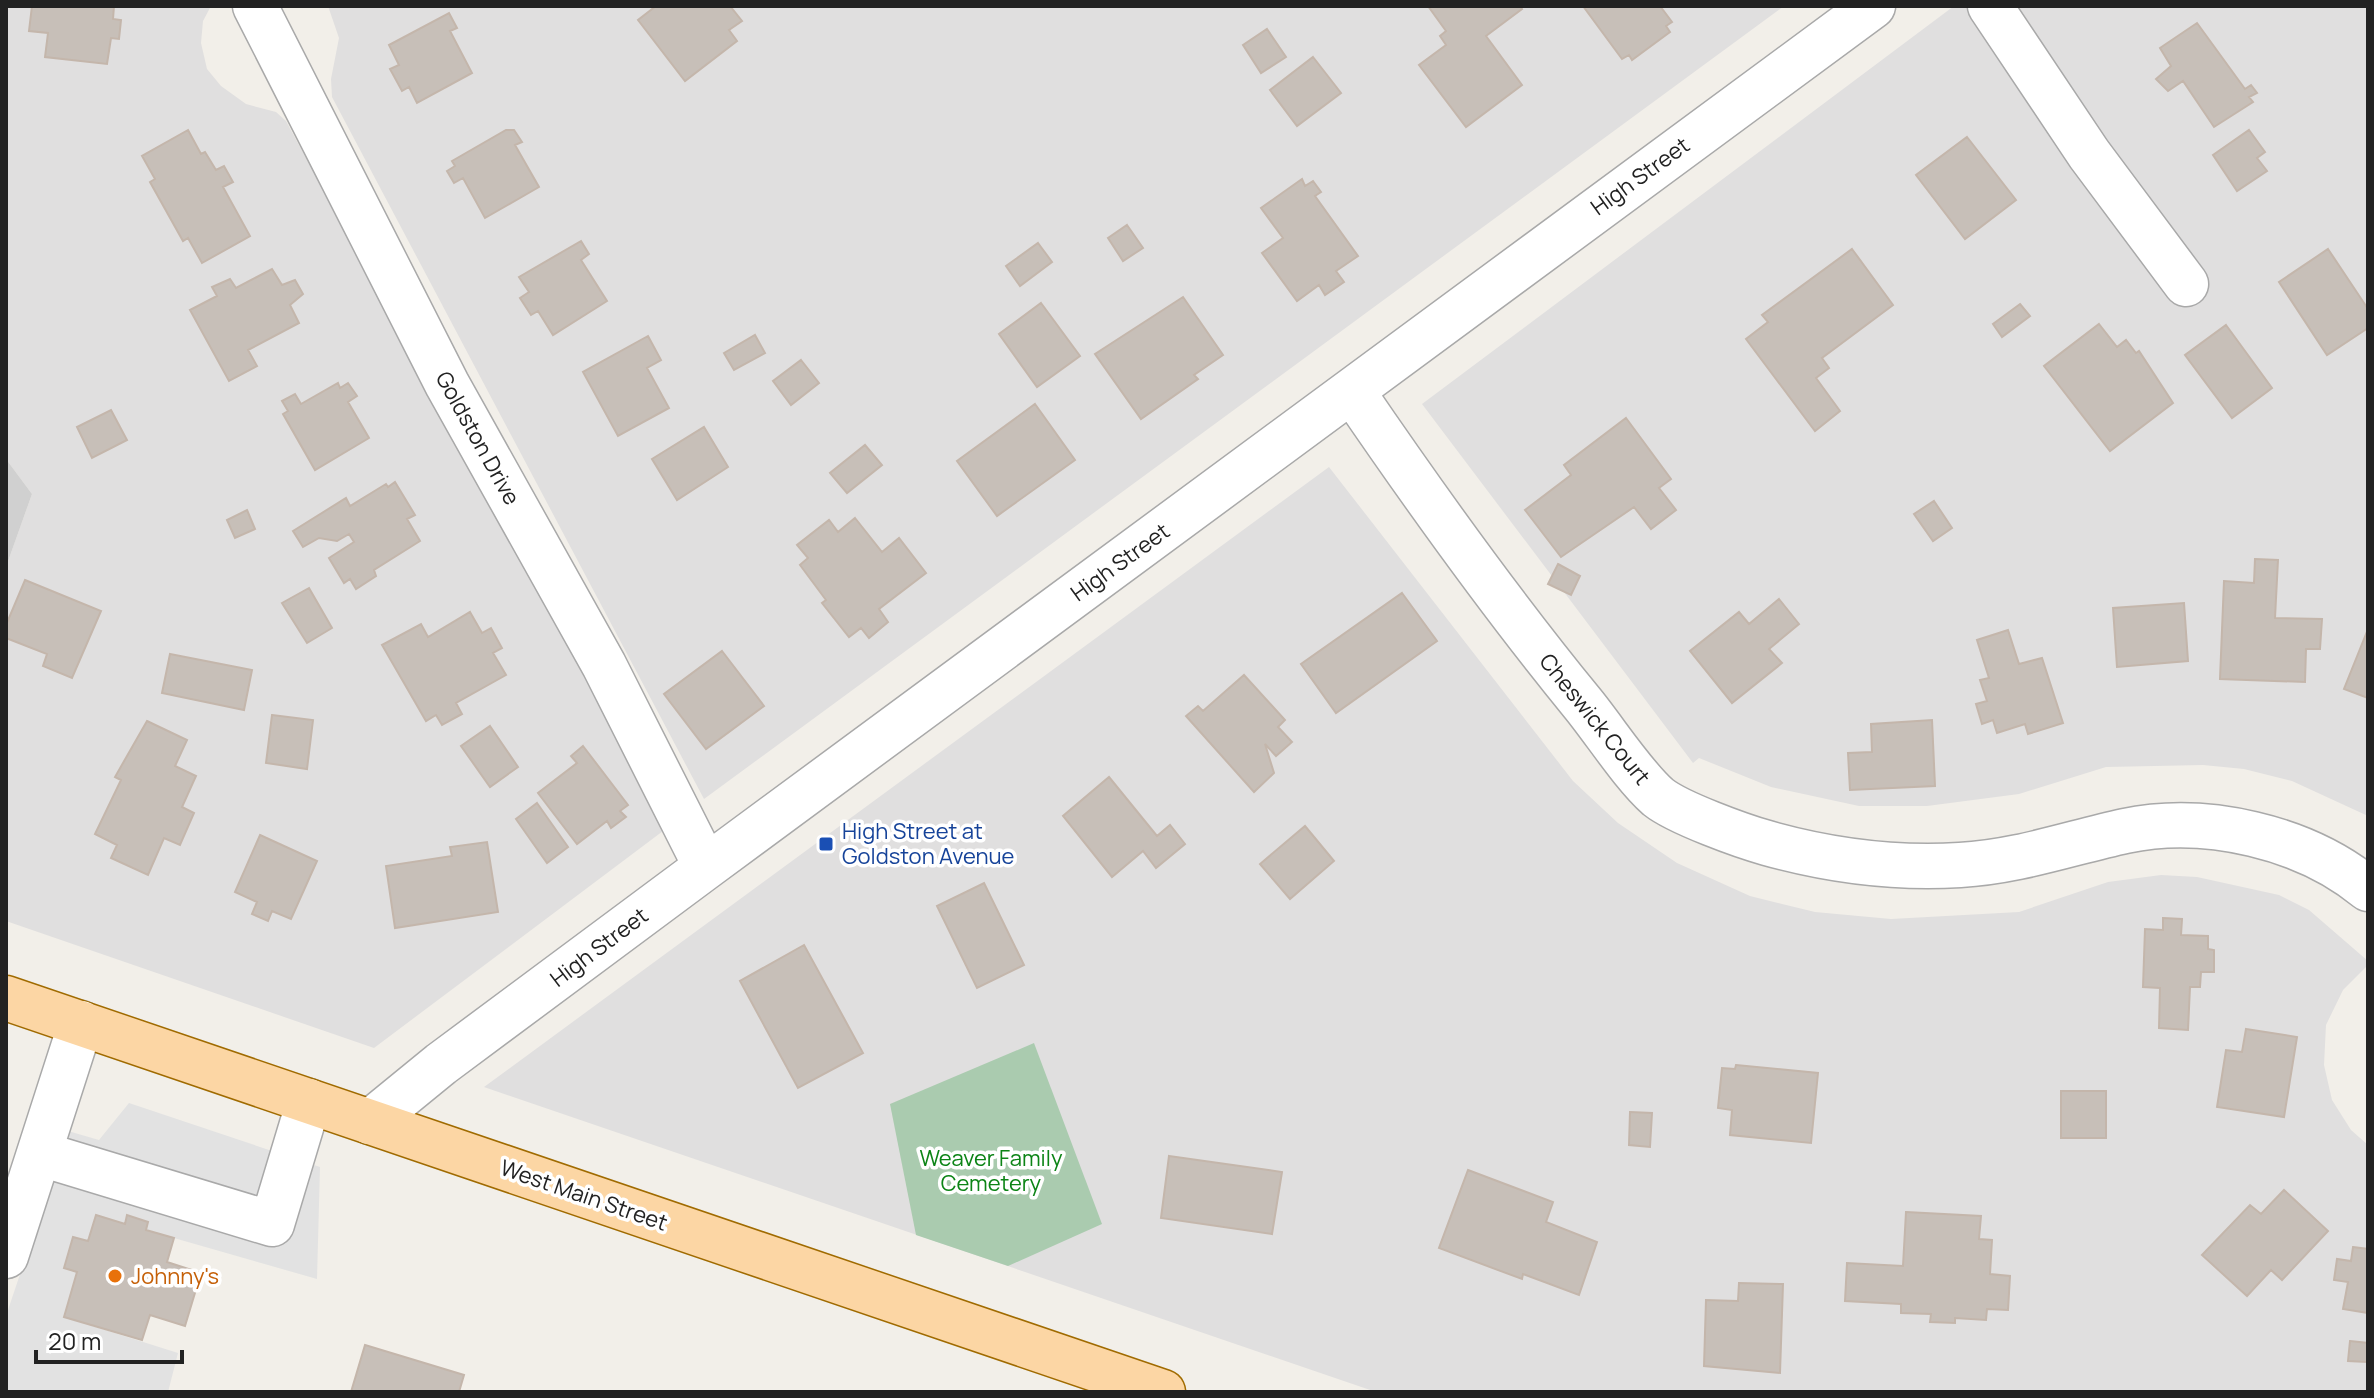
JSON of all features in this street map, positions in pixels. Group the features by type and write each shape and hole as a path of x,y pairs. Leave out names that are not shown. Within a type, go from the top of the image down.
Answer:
{"main road":[{"name":"West Main Street","path":"6,998 1163,1392"}],"street":[{"name":"Goldston Drive","path":"255,6 447,384 604,665 706,867"},
{"name":"High Street","path":"370,1122 441,1064 706,867 1873,6"},
{"path":"1990,6 2089,154 2186,284"},
{"name":"Cheswick Court","path":"1352,391 1411,477 1536,646 1659,798 1742,836 1811,855 1880,866 1961,865 2021,858 2128,830 2188,826 2247,833 2305,851 2347,872 2368,889"},
{"path":"6,1256 81,1023"},
{"path":"41,1154 272,1224 309,1101"}],"shaded area":[{"path":"6,6 211,6 203,21 201,43 207,69 221,86 246,104 276,112 286,121 667,828 374,1048 6,921 6,567 32,494 6,459"},
{"path":"328,6 1784,6 704,799 332,97 331,79 339,38"},
{"path":"1954,6 2368,6 2368,816 2292,781 2244,769 2203,765 2106,767 2019,794 1927,806 1859,806 1771,787 1699,758 1693,763 1422,404"},
{"path":"6,459 32,494 6,567"},
{"path":"1329,467 1573,781 1618,823 1677,863 1750,896 1815,912 1891,919 2019,912 2108,882 2161,875 2197,877 2279,895 2309,910 2368,961 2368,965 2343,990 2326,1025 2324,1065 2332,1100 2351,1130 2368,1145 2368,1392 1376,1392 484,1087"},
{"path":"129,1103 320,1167 317,1279 146,1230 148,1222 128,1215 125,1224 96,1215 88,1241 73,1237 64,1268 77,1272 64,1317 178,1353 168,1392 6,1392 6,1316 68,1131 99,1140"}],"green space":[{"name":"Weaver Family Cemetery","path":"1034,1043 1102,1224 1008,1266 916,1235 890,1104"}],"building":[{"path":"32,6 114,6 113,19 121,20 119,39 111,38 107,64 45,57 48,33 29,31"},
{"path":"656,6 730,6 742,21 729,30 737,41 685,81 638,20"},
{"path":"1428,6 1520,6 1522,9 1486,36 1522,85 1466,127 1419,65 1446,45 1440,36 1446,31"},
{"path":"1583,6 1660,6 1672,22 1666,26 1670,32 1632,60 1629,55 1622,59"},
{"path":"449,13 457,28 450,31 472,73 417,103 409,87 402,91 390,69 399,65 389,45"},
{"path":"2197,23 2245,89 2251,85 2257,93 2249,97 2253,102 2214,127 2183,81 2168,91 2156,79 2171,66 2160,48"},
{"path":"1267,29 1286,57 1261,73 1243,45"},
{"path":"1313,57 1341,93 1297,126 1270,90"},
{"path":"188,130 201,154 205,152 216,170 224,166 233,182 223,187 250,236 202,263 188,238 183,241 150,182 155,179 142,156"},
{"path":"506,130 514,130 522,142 515,145 539,187 485,218 463,178 454,183 447,171 455,166 452,161"},
{"path":"2249,130 2265,152 2257,158 2267,171 2237,191 2213,155"},
{"path":"1967,137 2016,200 1965,239 1916,175"},
{"path":"1302,179 1305,186 1313,181 1321,192 1315,196 1358,256 1336,271 1344,282 1325,295 1319,285 1297,301 1262,253 1283,238 1261,208"},
{"path":"1127,225 1143,248 1123,261 1108,238"},
{"path":"581,241 589,254 581,260 607,301 553,335 538,311 531,315 520,298 529,292 519,277"},
{"path":"1038,243 1052,262 1020,286 1006,266"},
{"path":"1852,249 1893,305 1822,358 1829,368 1816,378 1840,411 1815,431 1746,339 1768,322 1762,315"},
{"path":"2328,249 2368,309 2368,328 2327,355 2279,282"},
{"path":"272,269 282,285 295,280 303,294 290,305 299,323 248,350 257,366 229,381 190,310 217,296 212,287 230,279 236,288"},
{"path":"1183,297 1223,355 1194,375 1198,379 1141,419 1095,354"},
{"path":"1041,303 1080,356 1037,387 999,334"},
{"path":"2020,304 2030,316 2002,337 1993,324"},
{"path":"2099,324 2117,347 2126,340 2136,353 2139,351 2173,403 2110,451 2044,366"},
{"path":"2226,325 2272,388 2232,418 2185,355"},
{"path":"755,335 765,353 734,370 724,353"},
{"path":"648,336 661,360 647,368 669,408 618,436 583,372"},
{"path":"801,360 819,383 791,405 773,381"},
{"path":"338,383 340,388 348,383 357,396 348,402 369,438 315,470 283,414 288,411 282,401 295,394 301,404"},
{"path":"1035,404 1075,460 997,516 957,461"},
{"path":"111,410 127,440 92,458 77,427"},
{"path":"1626,418 1671,479 1659,488 1676,510 1651,529 1634,507 1561,557 1525,510 1571,475 1564,465"},
{"path":"704,427 728,467 677,500 652,459"},
{"path":"865,445 882,465 847,493 830,473"},
{"path":"395,482 415,515 407,519 420,541 374,570 376,576 356,589 350,579 344,583 329,558 354,542 349,534 337,541 319,538 303,547 293,531 346,498 350,506 386,484 388,487"},
{"path":"1934,501 1952,528 1933,541 1914,514"},
{"path":"247,510 255,529 235,538 227,520"},
{"path":"855,518 882,552 899,538 926,573 879,609 888,622 869,638 861,628 849,637 822,603 826,600 800,565 808,558 797,545 829,520 838,532"},
{"path":"2255,559 2278,560 2275,618 2322,619 2320,649 2306,649 2305,682 2220,679 2224,581 2254,583"},
{"path":"1558,564 1580,576 1571,595 1548,584"},
{"path":"25,580 101,611 72,678 43,666 47,654 6,638 6,625"},
{"path":"309,588 332,628 307,643 282,603"},
{"path":"1402,593 1437,641 1336,713 1301,664"},
{"path":"1779,599 1799,624 1769,649 1782,663 1732,703 1690,651 1739,612 1749,624"},
{"path":"2184,603 2188,661 2117,667 2113,608"},
{"path":"470,612 482,633 491,628 502,648 493,653 506,675 456,703 462,714 442,725 436,715 426,721 382,645 421,624 428,637"},
{"path":"2368,629 2368,698 2344,689"},
{"path":"2008,630 2019,664 2042,658 2063,723 2028,734 2025,724 1997,733 1993,720 1982,724 1976,704 1987,701 1980,680 1989,678 1977,640"},
{"path":"722,651 764,706 706,749 664,694"},
{"path":"170,654 252,670 244,710 162,693"},
{"path":"1244,675 1285,720 1278,727 1292,742 1276,756 1265,744 1274,773 1254,792 1186,716 1198,706 1203,711"},
{"path":"272,715 313,720 307,769 266,763"},
{"path":"1932,720 1935,786 1850,790 1848,753 1872,752 1871,724"},
{"path":"147,721 187,740 175,766 196,776 182,807 194,813 180,845 164,838 148,875 111,858 117,845 95,834 121,780 115,777"},
{"path":"490,726 518,767 490,787 461,746"},
{"path":"583,746 628,805 620,811 626,817 611,828 607,821 577,844 538,793 577,763 571,756"},
{"path":"1109,777 1157,836 1170,825 1185,844 1156,868 1143,851 1112,877 1063,816"},
{"path":"537,803 568,847 547,863 516,819"},
{"path":"1305,826 1334,861 1290,899 1260,864"},
{"path":"260,835 317,861 291,919 272,911 268,921 252,914 257,902 235,892"},
{"path":"487,842 498,912 395,928 386,866 452,856 450,847"},
{"path":"984,883 1024,965 977,988 937,906"},
{"path":"2163,918 2182,919 2181,935 2208,936 2208,949 2214,950 2214,972 2201,972 2200,987 2190,987 2188,1030 2159,1028 2160,988 2143,987 2145,929 2163,930"},
{"path":"804,945 863,1053 798,1088 740,981"},
{"path":"2246,1029 2297,1037 2284,1117 2217,1107 2226,1050 2242,1052"},
{"path":"1736,1065 1818,1073 1811,1143 1730,1135 1732,1110 1718,1108 1722,1068 1735,1069"},
{"path":"2061,1091 2106,1091 2106,1138 2061,1138"},
{"path":"1630,1112 1652,1113 1650,1147 1629,1145"},
{"path":"1169,1156 1282,1172 1272,1234 1161,1218"},
{"path":"1468,1170 1553,1202 1546,1222 1597,1242 1579,1295 1523,1274 1522,1279 1439,1248"},
{"path":"2284,1190 2328,1231 2282,1280 2271,1270 2247,1296 2202,1255 2250,1205 2261,1214"},
{"path":"1906,1212 1981,1216 1979,1239 1992,1240 1990,1274 2010,1276 2008,1310 1987,1309 1986,1320 1955,1318 1955,1323 1930,1322 1931,1314 1901,1313 1901,1304 1845,1301 1847,1263 1903,1266"},
{"path":"96,1215 125,1224 127,1215 148,1222 146,1230 174,1238 167,1262 201,1273 185,1326 150,1315 142,1340 64,1317 77,1272 64,1268 73,1237 88,1241"},
{"path":"2353,1247 2368,1249 2368,1313 2343,1309 2348,1282 2334,1280 2337,1259 2351,1261"},
{"path":"1739,1283 1783,1284 1780,1373 1704,1366 1706,1300 1738,1301"},
{"path":"2350,1341 2368,1343 2367,1362 2348,1361"},
{"path":"365,1345 464,1375 459,1392 351,1392"}],"place":[{"name":"High Street at Goldston Avenue","path":"826,844"},
{"name":"Johnny's","path":"115,1276"}]}
